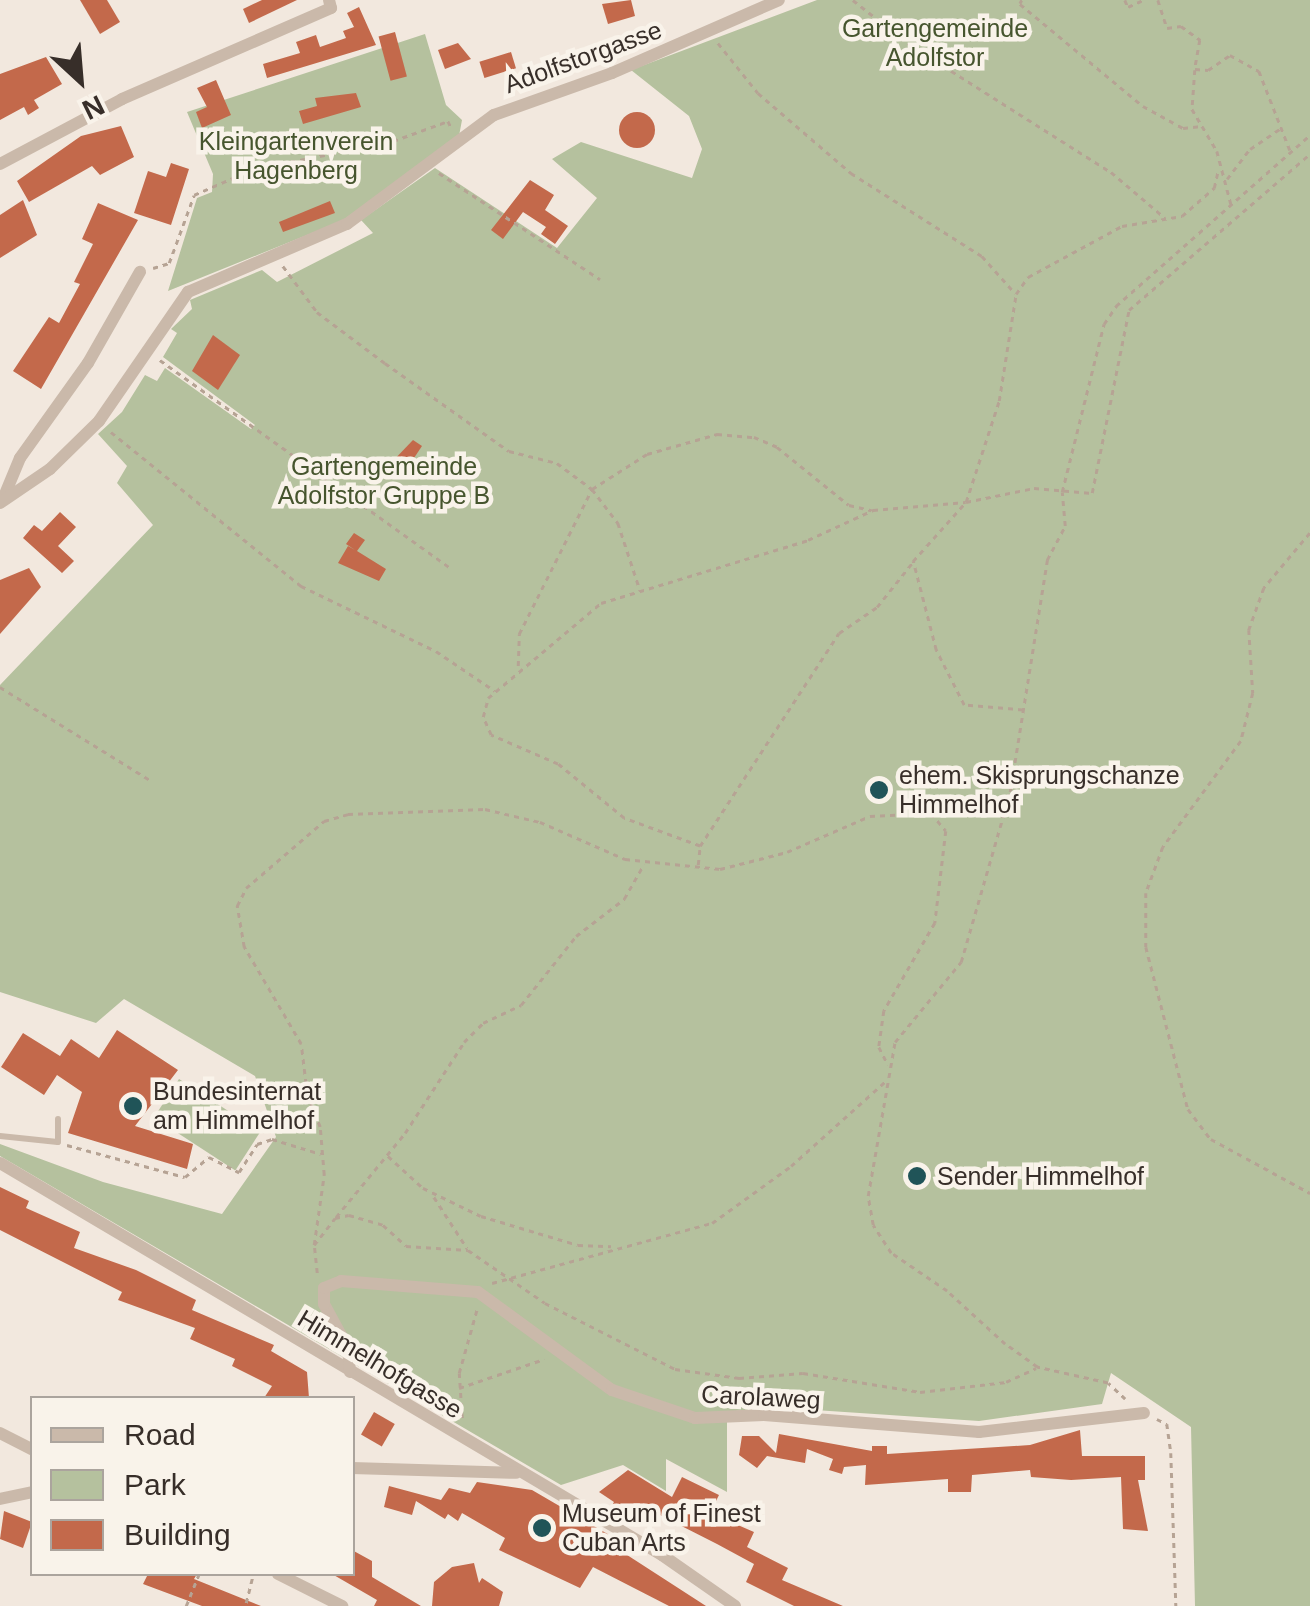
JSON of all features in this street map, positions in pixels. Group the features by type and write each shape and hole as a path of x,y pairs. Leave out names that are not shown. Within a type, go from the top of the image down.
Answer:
{"street":[{"name":"Adolfstorgasse","path":"1,502 50,469 98,421 148,354 180,298 346,224 458,142 534,96 712,32 779,0"},
{"path":"0,164 122,99 330,4"},
{"name":"Adolfstorgasse","path":"1,502 20,458 88,363 140,272"},
{"name":"Himmelhofgasse","path":"0,1164 735,1606"},
{"path":"350,1372 348,1348 324,1304 324,1288 341,1281 478,1292"},
{"name":"Carolaweg","path":"478,1292 630,1400 695,1418 764,1415 979,1432 1144,1413"},
{"path":"0,1432 30,1448"},
{"path":"355,1468 518,1473"},
{"path":"0,1499 30,1492"},
{"path":"282,1576 342,1606"}],"lane":[{"path":"0,1136 58,1142 58,1119"}],"path":[{"path":"853,0 909,44 1111,172 1166,219"},
{"path":"1022,0 1020,4 1143,106 1183,128 1202,126"},
{"path":"1125,0 1128,7 1143,0"},
{"path":"698,867 700,846 839,633 877,607 966,502 1000,401 1016,294 1045,262 1070,256 1122,226 1182,216 1214,188 1218,151 1192,109 1200,40 1181,26 1166,28 1158,0"},
{"path":"712,32 770,104 874,190 982,256 1016,294"},
{"path":"1195,69 1208,70 1230,56 1260,71 1291,151"},
{"path":"140,272 170,263 194,195 252,170 393,141 448,122 458,142"},
{"path":"1227,179 1250,148 1282,128"},
{"path":"1176,1606 1167,1424 1144,1413 1108,1383 1037,1367 890,1253 872,1225 868,1196 895,1042 960,962 1010,792 1047,560 1065,526 1062,492 1104,324 1116,306 1310,135"},
{"path":"517,670 520,634 592,489 669,446 745,435 778,447 849,505 873,510 966,502 1034,488 1092,493 1099,435 1129,310 1310,154"},
{"path":"433,169 600,279"},
{"path":"1218,171 1227,179 1231,204"},
{"path":"277,257 317,312 386,363 508,451 557,463 592,489 618,522 640,590"},
{"path":"148,354 452,568"},
{"path":"98,421 301,586 436,650 496,692"},
{"path":"700,846 624,818 558,764 491,735 485,705 517,670 602,603 808,540 873,510"},
{"path":"1310,533 1264,588 1249,630 1253,693 1241,741 1163,848 1146,893 1146,947 1188,1109 1211,1139 1310,1193"},
{"path":"914,561 936,650 964,704 1024,710"},
{"path":"0,687 150,780"},
{"path":"324,1288 314,1266 322,1154 301,1044 244,947 237,906 246,888 314,828 348,814 496,810 645,862 698,867 746,865 870,816 914,812 939,818 946,832 935,924 884,1011 879,1047 891,1068"},
{"path":"314,1245 385,1154 464,1042 483,1023 521,1005 576,936 624,899 645,862"},
{"path":"385,1154 430,1192 481,1216 578,1245 642,1246 735,1209 889,1078"},
{"path":"58,1142 185,1177 209,1157 238,1172 257,1144 272,1139 322,1154"},
{"path":"430,1192 468,1250 594,1331 639,1346 675,1369 739,1378 802,1373 920,1392 1006,1382 1037,1367"},
{"path":"335,1218 350,1215 383,1226 406,1246 468,1250"},
{"path":"466,1442 458,1388 478,1292 510,1275 617,1246"},
{"path":"458,1388 509,1367 530,1367 555,1347"},
{"path":"186,1606 198,1576"},
{"path":"236,1600 252,1576"},
{"path":"243,1594 246,1603"}],"green space":[{"path":"817,0 1310,0 1310,1606 1195,1606 1191,1427 1111,1373 1102,1404 979,1421 770,1407 727,1412 727,1492 666,1459 666,1491 623,1465 561,1485 0,1156 0,1144 103,1182 222,1214 276,1137 255,1076 124,999 96,1023 0,992 0,685 153,525 117,483 127,466 98,434 122,412 145,375 157,381 165,368 251,429 255,425 163,357 177,333 171,329 192,309 190,300 262,270 277,282 373,233 361,220 435,168 557,248 597,198 552,159 581,142 692,178 702,149 689,116 631,70"},
{"name":"Kleingartenverein Hagenberg","path":"425,34 446,105 462,120 459,136 342,221 168,291 197,198 212,192 213,174 187,112"},
{"path":"179,1079 260,1132 235,1170 154,1118"}],"building":[{"path":"80,0 107,0 120,22 100,34"},
{"path":"262,0 297,0 249,23 243,9"},
{"path":"631,0 635,16 608,24 602,4"},
{"path":"359,7 376,45 267,78 263,64 300,53 296,42 316,35 320,47 346,38 343,31 354,27 347,13"},
{"path":"395,32 407,76 390,81 379,36"},
{"path":"458,43 471,59 445,69 438,50"},
{"path":"511,52 516,68 484,78 479,62"},
{"path":"46,57 62,84 34,100 39,108 28,115 24,107 0,120 0,74"},
{"path":"216,80 231,115 202,128 196,112 207,107 197,88"},
{"path":"356,93 361,107 303,124 299,111 317,106 315,98"},
{"path":"637,112 650,117 655,130 650,143 637,148 624,143 619,130 624,117"},
{"path":"121,126 134,157 100,175 92,166 29,202 17,181 81,136"},
{"path":"171,163 189,169 171,225 134,213 148,171 166,177"},
{"path":"530,180 554,195 545,210 568,226 555,244 541,234 546,227 523,212 503,239 491,230"},
{"path":"23,200 37,235 0,258 0,215"},
{"path":"330,201 335,213 283,232 279,222"},
{"path":"98,203 138,220 41,389 13,371 49,317 59,323 80,284 74,282 93,244 82,239"},
{"path":"213,335 240,355 218,390 192,371"},
{"path":"413,440 422,446 400,479 390,464"},
{"path":"60,512 76,527 58,546 74,561 62,573 23,538 34,525 42,531"},
{"path":"354,533 365,540 357,551 386,569 379,581 338,563 348,546 355,550 346,544"},
{"path":"29,568 41,587 0,634 0,580"},
{"path":"117,1030 178,1070 135,1126 193,1144 187,1169 68,1133 82,1092 57,1075 44,1095 1,1067 23,1033 60,1056 71,1039 99,1058"},
{"path":"0,1187 29,1201 26,1208 80,1232 74,1248 136,1270 196,1300 192,1310 274,1345 271,1351 307,1372 309,1396 265,1396 272,1386 232,1366 235,1359 190,1339 195,1328 118,1300 122,1292 0,1230"},
{"path":"374,1412 395,1424 382,1447 361,1435"},
{"path":"1080,1430 1082,1456 1145,1456 1145,1480 1138,1480 1148,1531 1123,1529 1121,1477 1031,1477 1030,1470 972,1475 971,1492 948,1492 948,1479 865,1485 866,1465 844,1467 842,1474 829,1470 833,1459 807,1449 805,1463 767,1456 757,1468 739,1455 742,1436 759,1436 776,1453 779,1434 872,1451 872,1446 887,1446 887,1454 1030,1445"},
{"path":"628,1470 672,1497 682,1477 719,1495 710,1513 754,1532 747,1547 788,1568 782,1580 843,1606 794,1606 746,1582 754,1564 648,1509 630,1524 608,1512 614,1502 599,1492"},
{"name":"Museum of Finest Cuban Arts","path":"477,1482 532,1490 611,1536 607,1542 706,1606 669,1606 593,1567 580,1588 499,1550 505,1538 462,1513 458,1521 448,1514 445,1519 416,1501 412,1515 384,1507 389,1486 441,1500 449,1488 470,1493"},
{"path":"4,1511 30,1521 23,1548 0,1539"},
{"path":"355,1552 372,1561 372,1577 421,1606 374,1606 377,1600 335,1576 355,1576"},
{"path":"474,1563 479,1583 482,1578 503,1592 499,1606 432,1606 434,1582 452,1567"},
{"path":"147,1576 196,1576 194,1579 261,1606 202,1606 143,1584"}],"place":[{"name":"ehem. Skisprungschanze Himmelhof","path":"879,790"},
{"name":"Bundesinternat am Himmelhof","path":"133,1106"},
{"name":"Sender Himmelhof","path":"917,1176"},
{"name":"Museum of Finest Cuban Arts","path":"542,1528"}],"park label":[{"name":"Gartengemeinde Adolfstor","path":"935,44"},
{"name":"Gartengemeinde Adolfstor Gruppe B","path":"384,482"}]}
